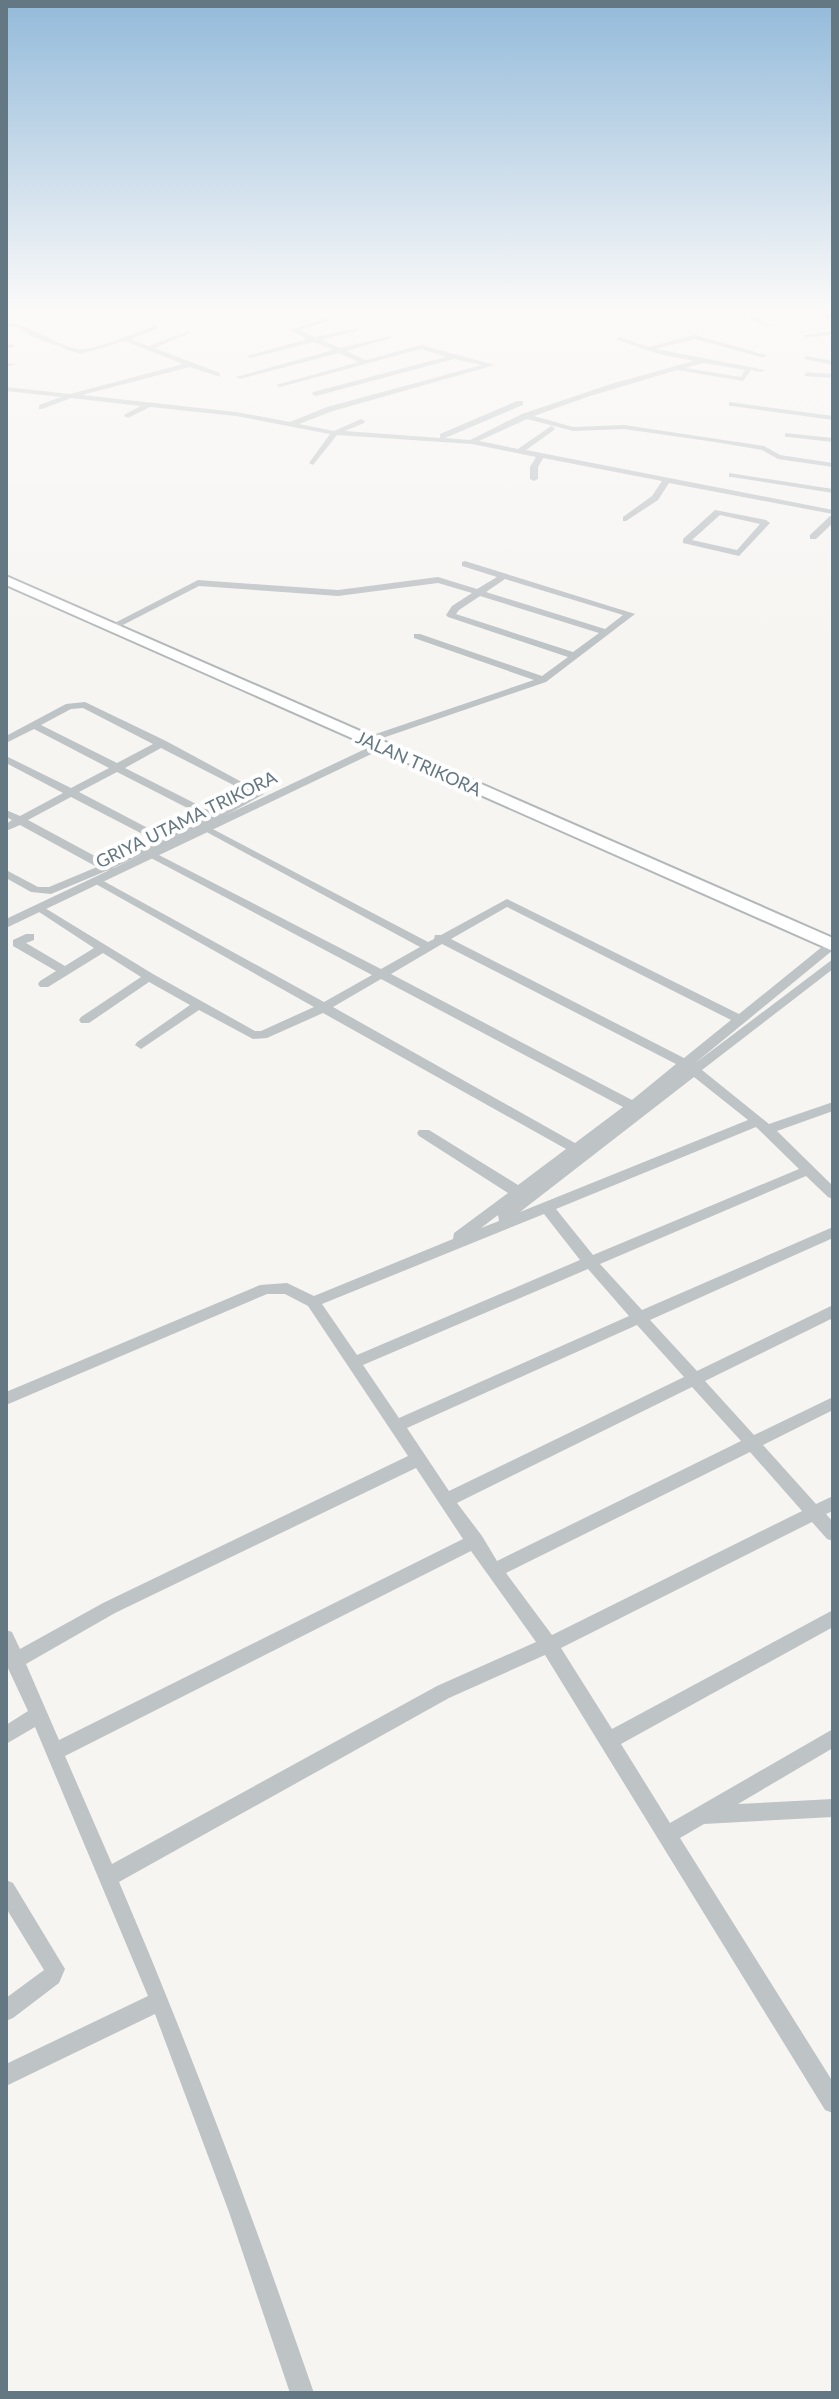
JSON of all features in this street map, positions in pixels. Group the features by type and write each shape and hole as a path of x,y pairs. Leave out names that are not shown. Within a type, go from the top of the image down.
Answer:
{"main road":[{"name":"JALAN TRIKORA","path":"6,580 832,945"}],"street":[{"path":"270,421 335,433 441,437 521,450 833,515 813,537"},
{"path":"292,424 300,421"},
{"path":"313,463 335,433 361,421"},
{"path":"441,437 478,421"},
{"path":"472,442 515,421"},
{"path":"543,421 573,429 624,427 715,440 764,448 778,457 833,465"},
{"path":"521,450 551,428"},
{"path":"788,435 833,440"},
{"path":"534,479 534,467 541,454"},
{"path":"732,475 833,491"},
{"path":"626,519 655,498 668,479"},
{"path":"748,517 765,499"},
{"path":"719,512 748,517 766,523 739,553 686,541 719,512"},
{"path":"374,743 543,680 630,612 465,564"},
{"path":"504,576 455,608 451,615 575,656"},
{"path":"112,627 198,583 338,593 438,580 606,632"},
{"path":"417,636 543,680"},
{"path":"6,740 69,706 80,704 259,792 254,798 169,843 44,892 6,873"},
{"path":"33,725 216,818"},
{"path":"6,828 162,743"},
{"name":"GRIYA UTAMA TRIKORA","path":"6,924 153,855 169,843 206,829 374,743"},
{"path":"6,759 169,843"},
{"path":"6,813 108,868"},
{"path":"206,829 426,946"},
{"path":"153,855 633,1106"},
{"path":"98,881 576,1149"},
{"path":"40,908 149,977 258,1036 323,1008 439,938 507,902 739,1019"},
{"path":"30,937 17,943 65,971"},
{"path":"439,938 691,1068 762,1126 833,1194"},
{"path":"440,1252 633,1106 691,1068 739,1019 832,945"},
{"path":"44,984 102,948"},
{"path":"474,1237 536,1195 691,1068 833,963"},
{"path":"85,1020 149,977"},
{"path":"141,1045 198,1005"},
{"path":"313,1302 546,1206 762,1126 833,1106"},
{"path":"424,1133 518,1192"},
{"path":"352,1363 808,1170"},
{"path":"546,1206 589,1261 833,1534"},
{"path":"396,1426 833,1232"},
{"path":"6,1399 265,1289 287,1288 313,1302 418,1459 449,1499 494,1571 549,1645 833,2102"},
{"path":"449,1499 833,1311"},
{"path":"494,1571 833,1403"},
{"path":"14,1662 109,1608 418,1459"},
{"path":"110,1876 443,1692 549,1645 833,1503"},
{"path":"56,1751 476,1541"},
{"path":"608,1741 833,1618"},
{"path":"6,1638 110,1876 160,2001 240,2212 302,2393"},
{"path":"6,1735 40,1714"},
{"path":"669,1834 833,1738"},
{"path":"701,1815 833,1808"},
{"path":"6,1890 55,1969 52,1976 6,2011"},
{"path":"6,2075 160,2001"}]}
